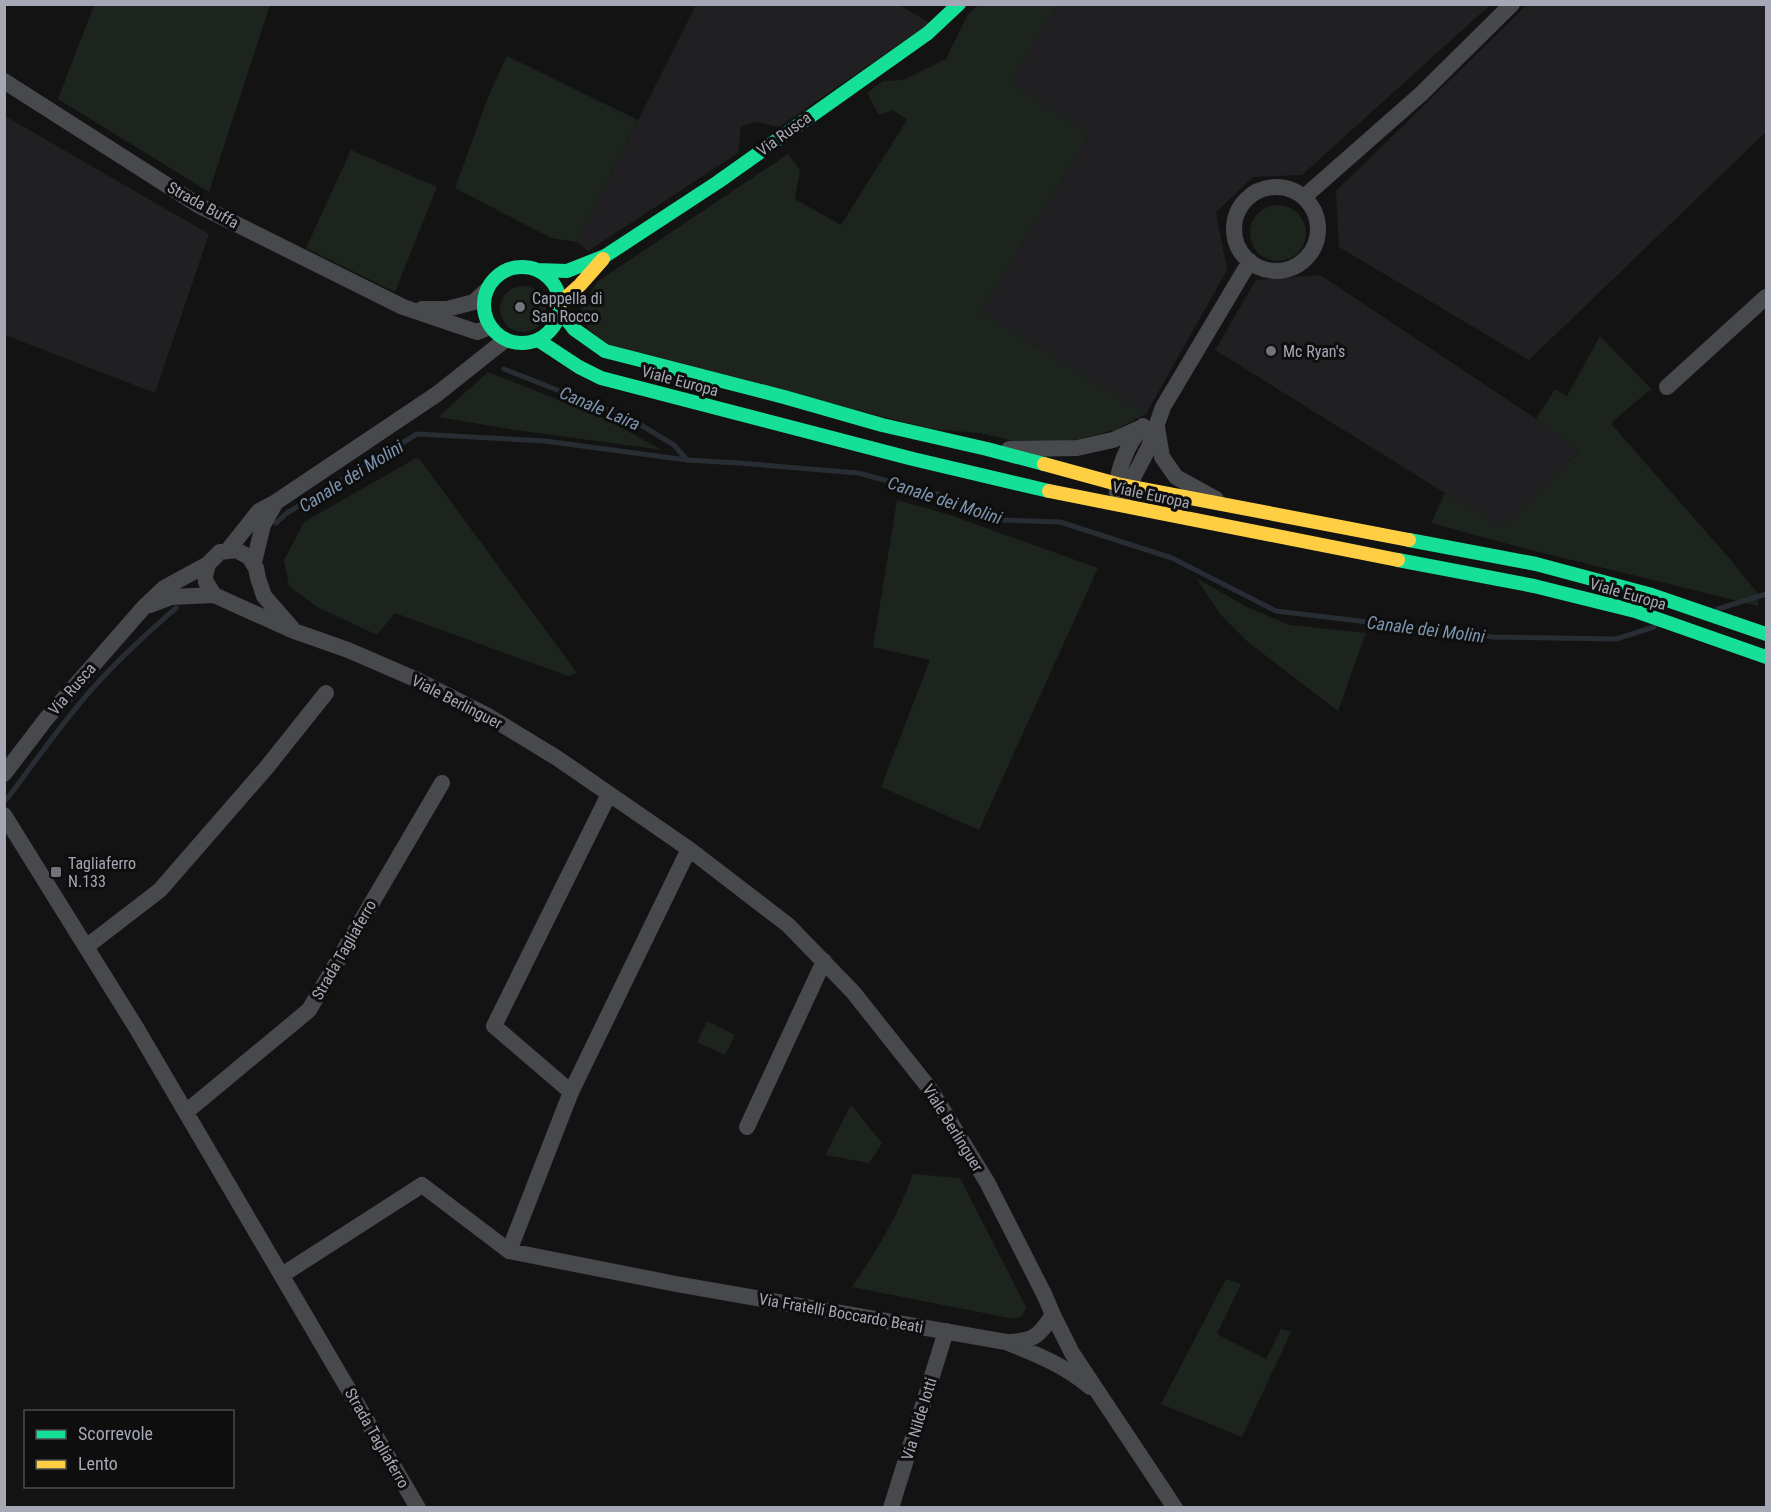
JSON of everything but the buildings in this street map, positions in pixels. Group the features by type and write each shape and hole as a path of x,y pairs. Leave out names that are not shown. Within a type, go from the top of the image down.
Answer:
{"street":[{"name":"Via Rusca","path":"537,270 567,271 605,256 718,182 928,33 959,4"},
{"path":"1304,197 1421,94 1512,4"},
{"name":"Strada Buffa","path":"4,81 198,205 403,307 477,332 490,327"},
{"path":"1278,187 1292,190 1304,197 1313,208 1318,235 1314,248 1306,258 1296,266 1272,271 1260,268 1250,261 1241,252 1234,229 1236,216 1242,205 1251,195 1264,189 1278,187"},
{"name":"Via Rusca","path":"560,307 605,256"},
{"path":"1118,505 1123,486 1148,449 1149,427 1250,261"},
{"path":"525,267 537,270 546,275 558,292 560,307 556,323 538,340 516,343 505,340 490,327 485,316 483,303 486,291 492,280 501,272 525,267"},
{"name":"Strada Buffa","path":"412,310 447,309 474,302 486,291"},
{"path":"1667,387 1767,297"},
{"name":"Viale Europa","path":"560,307 574,329 605,351 1123,486 1536,564 1653,595 1767,634"},
{"path":"228,550 259,511 437,394 505,340"},
{"name":"Viale Europa","path":"538,340 579,367 601,378 924,462 1034,488 1230,528 1534,586 1635,611 1767,657"},
{"path":"987,449 1077,448 1113,440 1149,427"},
{"path":"1149,427 1162,457 1176,477 1230,506"},
{"path":"276,501 263,525 254,562 264,596 294,631"},
{"path":"219,598 206,582 208,564 220,552 228,550 243,553 254,562"},
{"name":"Via Rusca","path":"4,774 46,719 144,608 164,588 208,564"},
{"path":"144,608 171,597 219,598 232,602 242,600 253,591 258,578"},
{"name":"Viale Berlinguer","path":"219,598 294,631 348,650 415,679 488,716 557,758 689,849 788,925 853,992 930,1089 987,1182 1046,1296 1068,1345"},
{"path":"86,947 160,890 267,768 326,693"},
{"name":"Strada Tagliaferro","path":"186,1112 309,1010 441,783"},
{"path":"571,1092 494,1026 609,794"},
{"name":"Strada Tagliaferro","path":"4,815 186,1112 418,1508"},
{"path":"282,1275 422,1185 509,1251 571,1092 689,849"},
{"path":"747,1127 824,962"},
{"name":"Via Fratelli Boccardo Beati","path":"509,1251 676,1284 1006,1342 1045,1358 1082,1380 1100,1395"},
{"path":"1033,1336 1042,1331 1053,1315"},
{"name":"Via Nilde Iotti","path":"891,1508 946,1331"},
{"name":"Via Fratelli Boccardo Beati","path":"1006,1342 1026,1341 1033,1336 1048,1335 1068,1345"},
{"path":"1045,1358 1058,1354 1068,1345 1175,1508"}],"shaded area":[{"path":"94,5 270,5 209,192 58,99"},
{"path":"696,5 899,5 930,23 779,127 757,122 741,126 738,153 588,251 577,242"},
{"path":"979,5 1058,5 1010,81 1089,135 980,312 1146,414 1115,430 1075,440 1018,442 980,433 931,429 608,346 587,327 581,307 598,281 788,154 800,170 795,199 841,225 907,120 893,110 879,115 867,93 883,81 903,80 946,59 968,14"},
{"path":"1058,5 1490,5 1302,175 1253,177 1216,212 1227,270 1146,414 980,312 1089,135 1010,81"},
{"path":"1527,5 1766,5 1766,132 1529,360 1339,247 1336,191"},
{"path":"507,56 638,120 577,242 551,238 455,188 489,95"},
{"path":"5,116 209,234 155,393 5,335"},
{"path":"351,150 437,187 395,292 306,248"},
{"path":"1278,205 1293,210 1301,218 1306,233 1301,248 1293,256 1278,261 1263,256 1255,248 1250,233 1255,218 1263,210"},
{"path":"1320,275 1581,449 1503,529 1215,350 1256,280"},
{"path":"523,286 539,293 546,309 539,325 523,332 507,325 500,309 507,293"},
{"path":"1600,336 1651,389 1613,421 1612,425 1730,559 1759,595 1758,606 1431,523 1445,493 1503,528 1581,450 1536,419 1555,389 1567,396"},
{"path":"488,372 602,417 662,450 438,417"},
{"path":"418,457 577,673 568,676 395,613 377,635 317,607 289,586 284,560 304,522"},
{"path":"897,500 947,514 1098,568 979,830 881,787 930,660 873,647"},
{"path":"1196,578 1247,607 1290,625 1366,633 1338,711 1249,643 1221,615"},
{"path":"707,1021 735,1035 725,1055 697,1042"},
{"path":"851,1105 882,1143 869,1163 825,1155"},
{"path":"913,1174 960,1178 1026,1307 1022,1316 1014,1319 852,1287 886,1232"},
{"path":"1226,1279 1241,1284 1217,1334 1266,1359 1281,1329 1291,1332 1242,1437 1161,1404"}],"waterway":[{"name":"Canale Laira","path":"504,369 631,419 674,445 687,460"},
{"name":"Canale dei Molini","path":"276,523 287,513 417,434 545,441 687,460 858,473 945,496 1001,520 1060,522 1172,558 1276,611 1493,637 1616,639 1654,627"},
{"name":"Canale dei Molini","path":"1718,609 1766,594"},
{"name":"Canale dei Molini","path":"7,799 92,689 176,608"}],"traffic: fast":[{"path":"537,270 567,271 605,256 718,182 928,33 959,4"},
{"path":"515,267 529,267 543,273 554,284 560,298 560,305 557,320 549,332 529,343 515,343 501,337 490,326 484,312 484,298 490,284 501,273 515,267"},
{"path":"560,311 574,329 605,351 882,425 1044,464"},
{"path":"538,340 579,367 601,378 913,459 1049,491"},
{"path":"1409,540 1536,564 1652,595 1766,634"},
{"path":"1398,560 1534,586 1635,611 1766,657"}],"traffic: slow":[{"path":"560,303 603,259"},
{"path":"1044,464 1117,484 1409,540"},
{"path":"1049,491 1398,560"}],"place":[{"name":"Cappella di San Rocco","path":"520,307"},
{"name":"Mc Ryan's","path":"1271,351"},
{"name":"Tagliaferro N.133","path":"56,872"}]}
